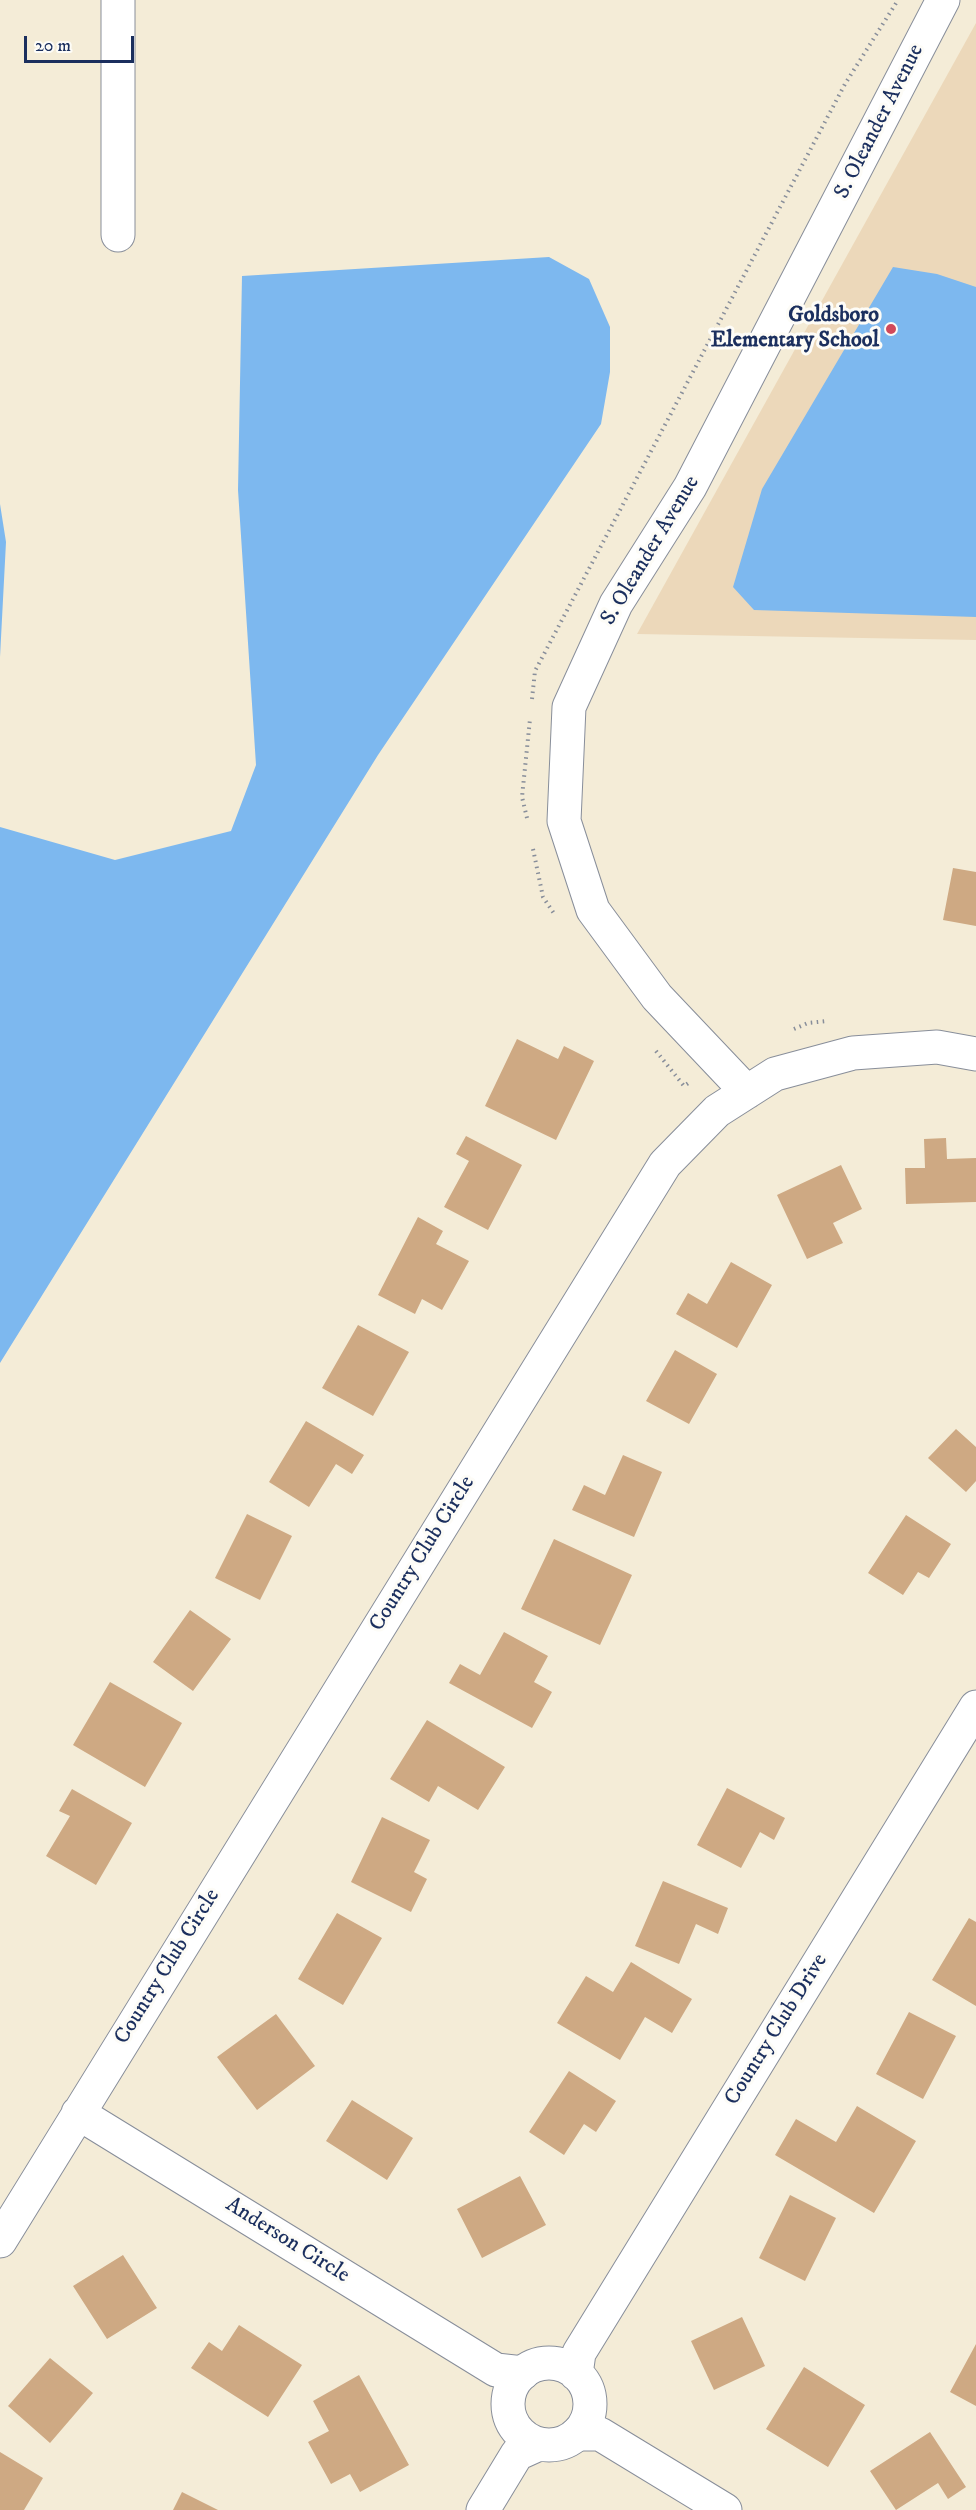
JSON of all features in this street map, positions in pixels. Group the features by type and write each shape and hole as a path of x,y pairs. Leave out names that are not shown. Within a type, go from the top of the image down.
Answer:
{"street":[{"path":"117,0 118,235"},
{"name":"S. Oleander Avenue","path":"747,1092 715,1061 657,997 593,910 564,821 569,707 616,604 690,487 943,0"},
{"name":"Country Club Circle","path":"0,2241 665,1164 717,1111 775,1074 853,1053 937,1047 976,1054"},
{"name":"Country Club Drive","path":"570,2363 976,1707"},
{"name":"Anderson Circle","path":"78,2113 509,2379"},
{"path":"524,2442 509,2416 509,2379 543,2364 570,2363 586,2386 589,2427"},
{"path":"524,2442 565,2442 589,2427"},
{"path":"589,2427 725,2510"},
{"path":"483,2510 524,2442"}],"path":[{"path":"531,705 535,671 845,84 898,0"},
{"path":"527,819 522,797 530,717"},
{"path":"531,841 543,897 556,916"},
{"path":"788,1032 808,1023 830,1020"},
{"path":"649,1043 684,1086 715,1061"}],"shaded area":[{"name":"Goldsboro Elementary School","path":"976,23 976,640 637,634"}],"water":[{"path":"549,257 589,279 610,327 610,372 601,424 378,755 0,1363 0,827 115,860 231,831 256,765 238,490 242,276"},
{"path":"893,267 937,274 976,287 976,617 754,610 733,587 762,489"},
{"path":"0,504 6,542 0,657"}],"building":[{"path":"953,868 976,872 976,926 943,920"},
{"path":"517,1039 558,1059 564,1046 594,1061 556,1140 485,1106"},
{"path":"466,1136 522,1165 488,1230 444,1207 469,1161 456,1154"},
{"path":"946,1138 947,1159 976,1158 976,1202 906,1204 905,1168 925,1168 924,1139"},
{"path":"841,1165 862,1209 833,1223 843,1243 807,1259 777,1195"},
{"path":"418,1217 443,1231 436,1244 469,1261 442,1310 422,1299 415,1314 378,1295"},
{"path":"731,1262 772,1285 737,1348 676,1314 688,1293 707,1304"},
{"path":"358,1325 409,1352 373,1416 322,1388"},
{"path":"675,1350 717,1374 689,1424 646,1401"},
{"path":"306,1421 364,1455 352,1474 336,1464 309,1507 269,1482"},
{"path":"956,1429 976,1447 976,1481 966,1492 928,1458"},
{"path":"623,1455 662,1472 634,1537 572,1510 584,1485 605,1495"},
{"path":"247,1514 292,1536 260,1600 215,1578"},
{"path":"906,1515 951,1544 929,1578 918,1572 903,1595 868,1573"},
{"path":"554,1539 632,1575 600,1645 521,1609"},
{"path":"190,1610 231,1639 193,1691 153,1662"},
{"path":"504,1632 548,1656 534,1682 552,1692 532,1728 449,1683 460,1664 480,1675"},
{"path":"110,1682 182,1723 145,1787 73,1745"},
{"path":"427,1720 505,1767 478,1810 438,1786 429,1802 390,1779"},
{"path":"727,1788 785,1818 774,1840 760,1832 741,1868 697,1845"},
{"path":"72,1789 132,1823 96,1885 46,1856 70,1816 59,1811"},
{"path":"382,1817 430,1840 414,1872 427,1879 411,1912 351,1882"},
{"path":"663,1881 728,1908 718,1934 696,1924 679,1964 635,1946"},
{"path":"337,1913 382,1938 343,2005 298,1979"},
{"path":"969,1918 976,1922 976,2006 932,1980"},
{"path":"631,1962 692,1999 672,2033 645,2017 620,2060 557,2023 586,1976 613,1992"},
{"path":"909,2012 956,2036 923,2099 876,2074"},
{"path":"276,2014 315,2066 257,2110 217,2057"},
{"path":"569,2071 616,2101 596,2132 584,2124 564,2155 529,2132"},
{"path":"352,2100 413,2138 387,2180 326,2141"},
{"path":"857,2106 916,2141 874,2213 775,2155 796,2119 836,2142"},
{"path":"520,2176 546,2225 482,2258 457,2209"},
{"path":"790,2195 836,2218 805,2281 759,2258"},
{"path":"123,2255 157,2308 107,2339 73,2286"},
{"path":"742,2317 765,2366 714,2390 691,2341"},
{"path":"239,2325 302,2365 268,2417 191,2368 209,2342 222,2351"},
{"path":"976,2344 976,2406 950,2392"},
{"path":"50,2358 93,2393 50,2443 8,2406"},
{"path":"804,2367 865,2405 828,2467 766,2429"},
{"path":"359,2375 409,2465 360,2492 350,2474 331,2484 308,2442 329,2431 313,2401"},
{"path":"930,2432 966,2487 948,2499 938,2483 896,2510 870,2471"},
{"path":"0,2452 43,2478 24,2510 0,2510"},
{"path":"182,2492 218,2510 173,2510"}],"place":[{"name":"Goldsboro Elementary School","path":"891,329"}]}
